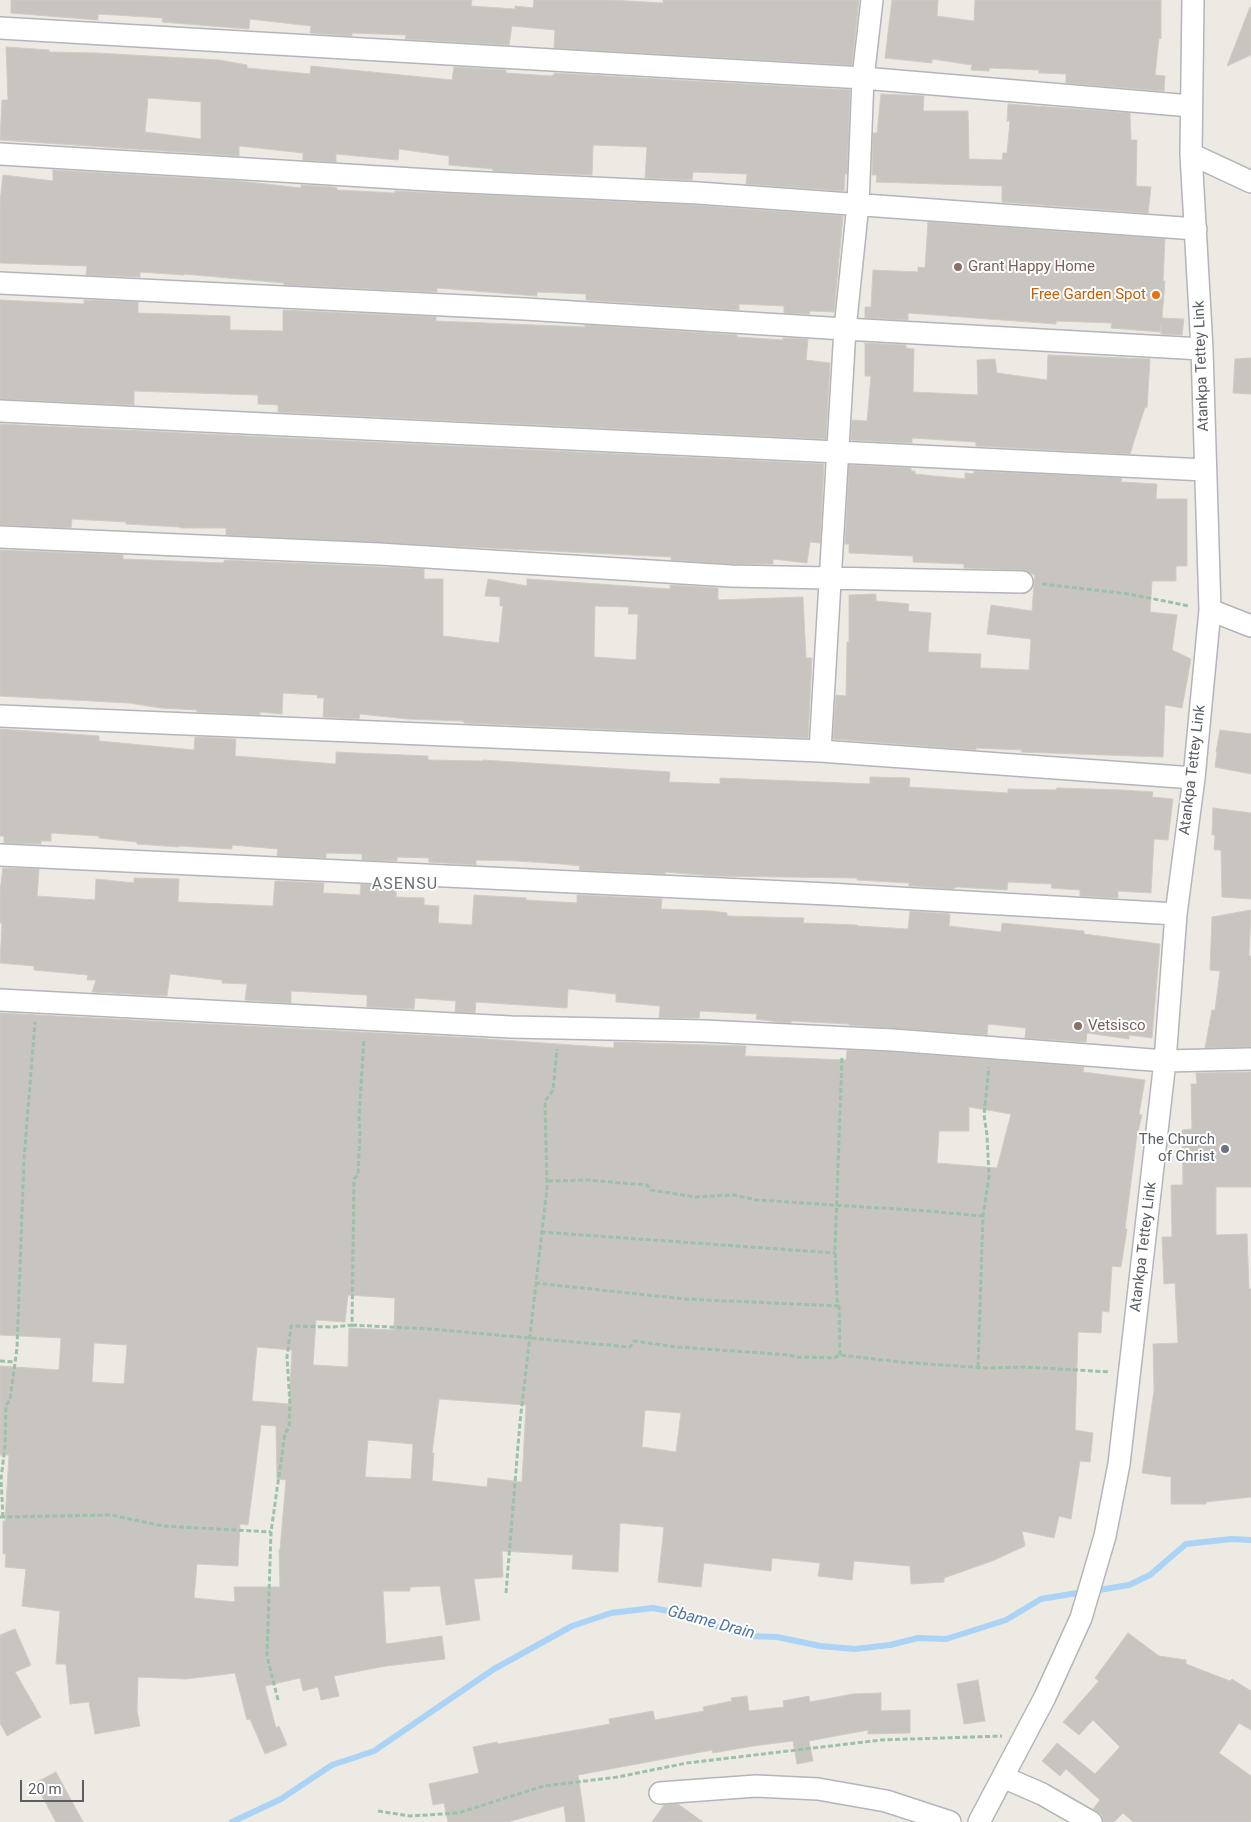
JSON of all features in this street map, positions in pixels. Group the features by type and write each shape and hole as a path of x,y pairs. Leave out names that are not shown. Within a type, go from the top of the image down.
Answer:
{"street":[{"path":"820,751 845,329 858,204 863,78 872,0"},
{"name":"Atankpa Tettey Link","path":"979,1822 1045,1697 1081,1618 1106,1536 1119,1464 1165,1060 1176,914 1194,778 1210,610 1202,349 1191,154 1193,0"},
{"path":"0,28 863,78 1191,106"},
{"path":"0,154 446,181 698,193 1196,229"},
{"path":"1191,154 1251,182"},
{"path":"0,283 525,309 1202,349"},
{"path":"0,411 1205,470"},
{"path":"0,537 379,554 722,575 1022,582"},
{"path":"1210,610 1251,626"},
{"path":"0,716 820,751 1194,778"},
{"path":"0,855 798,893 1176,914"},
{"path":"0,1000 560,1028 704,1031 844,1038 1165,1060 1251,1060"},
{"path":"1003,1777 1042,1794 1092,1822"},
{"path":"660,1793 756,1786 818,1789 886,1801 950,1822"}],"path":[{"path":"1022,582 1129,594 1210,610"},
{"path":"36,1002 34,1052 24,1160 15,1362 10,1400 6,1405 5,1446 1,1479 2,1517 111,1515 164,1526 271,1532"},
{"path":"352,1325 354,1179 358,1175 364,1019"},
{"path":"506,1593 520,1422 548,1180 545,1100 553,1090 560,1028"},
{"path":"840,1355 836,1253 842,1104 840,1100 840,1082 844,1038"},
{"path":"978,1367 983,1216 989,1176 984,1115 991,1048"},
{"path":"548,1180 586,1180 647,1184 652,1190 695,1197 734,1196 758,1200 983,1216"},
{"path":"541,1232 836,1253"},
{"path":"535,1283 685,1299 839,1306"},
{"path":"278,1700 267,1656 271,1532 285,1433 289,1428 290,1404 287,1357 291,1326 332,1327 352,1325 630,1347 634,1341 677,1347 790,1355 795,1358 834,1358 840,1355 978,1367 1025,1367 1096,1371 1129,1376"},
{"path":"0,1361 15,1362"}],"building":[{"path":"11,0 472,0 471,6 515,9 515,6 533,8 534,0 611,0 663,3 663,0 859,0 852,65 554,48 555,30 512,26 509,45 405,39 406,35 352,33 352,36 310,33 311,26 250,19 249,29 162,22 163,18 98,14 98,20 11,13"},
{"path":"892,0 938,0 937,16 974,21 975,0 1161,0 1161,39 1159,38 1155,75 1165,76 1164,91 1066,83 1066,74 1039,73 1039,70 989,68 989,71 971,70 972,65 932,59 932,63 885,58"},
{"path":"1250,7 1251,55 1227,66"},
{"path":"6,47 49,50 49,52 219,60 247,65 247,68 310,74 311,66 452,80 454,67 506,70 506,73 551,76 554,73 850,90 847,174 845,174 844,191 746,184 747,174 693,172 692,180 645,178 647,147 593,145 592,175 493,171 493,169 449,165 449,156 399,149 398,160 336,154 336,162 303,160 303,153 239,146 239,156 0,140 2,100 8,100","holes":["148,98 201,102 201,139 145,132"]},
{"path":"881,94 924,96 923,111 968,111 969,159 1002,160 1003,153 1007,153 1010,121 1007,121 1008,104 1130,113 1131,140 1137,140 1136,186 1151,187 1148,213 1002,202 1002,186 876,182 877,175 872,175 873,133 877,133"},
{"path":"53,170 239,181 301,188 301,185 333,187 337,188 337,190 395,193 395,191 692,205 843,216 834,312 784,313 784,306 739,304 739,310 586,300 586,294 537,292 537,296 437,288 437,292 284,285 284,283 184,274 140,272 140,277 86,275 87,266 0,263 0,202 3,175 53,181"},
{"path":"928,222 1165,239 1163,281 1165,281 1162,318 1184,319 1182,335 1111,328 1112,323 1056,321 1056,324 908,313 908,320 865,318 865,307 871,307 873,270 918,272 918,267 925,268"},
{"path":"0,300 84,304 84,300 138,302 138,313 230,316 230,330 283,331 283,310 436,317 436,321 585,327 585,325 737,335 737,337 783,340 783,338 808,339 806,360 830,363 826,439 278,412 278,405 258,404 258,395 134,391 134,405 0,399"},
{"path":"865,343 906,345 906,348 914,349 913,392 978,395 977,360 995,359 997,373 1047,380 1048,355 1150,359 1147,408 1145,407 1130,454 976,446 976,442 912,438 912,443 851,440 852,420 867,421 871,376 865,376"},
{"path":"1251,358 1251,394 1233,393 1235,359"},
{"path":"0,424 824,464 820,543 810,542 807,563 773,559 773,564 732,564 671,560 671,557 226,535 226,528 180,528 72,519 71,528 0,525"},
{"path":"849,465 911,468 911,471 915,471 915,474 965,479 965,473 974,474 974,471 1122,478 1121,482 1157,484 1156,499 1187,499 1187,566 1176,566 1176,581 1152,581 1150,612 1177,615 1172,650 1191,659 1182,708 1165,705 1163,757 1021,752 1022,750 976,748 976,750 833,739 836,695 846,696 849,595 876,594 876,601 909,604 908,611 931,613 928,652 981,654 980,668 1029,670 1031,639 987,634 991,605 1032,611 1035,575 1023,570 964,568 964,564 913,562 913,556 849,553 849,544 845,544"},
{"path":"0,550 123,555 123,559 223,563 225,560 424,569 424,579 443,579 443,636 499,643 503,606 500,606 500,597 485,596 488,579 527,586 527,579 670,589 670,585 718,588 718,600 803,597 806,658 812,658 808,738 464,723 464,721 408,719 360,714 359,719 323,717 324,698 317,698 318,695 283,693 282,714 260,712 260,715 197,712 197,710 161,708 129,703 0,696","holes":["595,606 629,607 628,614 638,614 636,660 594,657"]},
{"path":"0,729 99,736 99,741 194,750 195,737 236,739 235,756 336,764 336,752 428,756 428,760 483,760 670,772 669,782 720,784 720,778 870,784 870,777 910,778 909,787 1008,793 1008,789 1122,790 1153,792 1152,797 1173,799 1168,840 1154,839 1151,893 1118,891 1118,898 1080,896 1080,890 1051,888 1052,884 1008,882 1007,890 957,887 952,889 909,886 909,883 857,880 857,878 713,876 665,872 665,874 579,870 580,866 518,861 476,860 476,865 429,862 429,858 397,857 397,861 362,860 362,854 326,853 326,858 277,856 278,849 232,845 232,849 179,847 137,844 137,842 99,838 99,836 51,833 51,841 41,841 41,844 4,843 4,836 0,836"},
{"path":"1220,730 1251,734 1251,774 1215,767"},
{"path":"1213,808 1251,813 1251,899 1222,897 1221,850 1214,850 1215,835 1212,835"},
{"path":"3,868 39,869 37,896 95,900 96,879 134,883 134,878 179,879 178,902 273,906 275,881 324,883 323,893 360,895 361,884 396,886 396,897 424,898 424,905 439,906 438,923 472,925 474,895 577,903 577,895 662,899 661,909 712,911 727,913 727,916 804,918 803,923 908,929 910,911 950,914 949,926 1001,932 1002,923 1084,931 1084,934 1160,944 1152,1038 1129,1035 1129,1039 1087,1033 1086,1042 1025,1038 1026,1028 988,1024 987,1035 849,1024 778,1022 756,1019 757,1014 700,1011 699,1018 659,1018 660,1006 616,1002 616,994 568,989 567,1008 476,1002 475,1013 455,1012 456,1001 415,998 414,1009 367,1007 367,995 291,991 291,1003 245,1000 247,984 222,983 222,980 170,974 167,996 92,992 96,980 87,980 88,975 34,970 34,966 0,963 2,923 0,923 0,891"},
{"path":"1251,910 1249,956 1251,956 1251,1047 1205,1048 1212,1010 1215,1010 1220,971 1210,970 1212,917"},
{"path":"0,1013 473,1038 614,1048 614,1042 746,1046 745,1056 846,1060 847,1050 892,1052 1084,1067 1083,1072 1145,1080 1139,1114 1142,1115 1137,1135 1121,1267 1112,1266 1109,1312 1102,1311 1101,1333 1078,1332 1075,1430 1093,1433 1090,1462 1080,1461 1071,1519 1059,1516 1054,1538 1022,1531 1025,1546 992,1561 944,1578 944,1582 911,1584 910,1566 854,1561 852,1580 818,1576 820,1563 772,1558 771,1571 704,1563 701,1587 658,1582 664,1527 620,1523 618,1572 572,1569 573,1555 502,1551 503,1577 474,1579 480,1620 446,1625 440,1586 410,1587 410,1591 383,1591 386,1644 442,1636 445,1659 386,1666 334,1676 339,1696 321,1700 318,1687 303,1691 300,1678 265,1686 276,1728 279,1726 287,1745 265,1754 250,1719 247,1720 235,1673 186,1679 138,1677 137,1711 140,1726 95,1734 89,1702 70,1704 66,1664 56,1664 60,1611 22,1606 26,1569 5,1567 6,1554 3,1554 3,1521 5,1521 9,1455 0,1455 0,1366 59,1370 61,1338 0,1335","holes":["969,1107 1011,1114 997,1168 937,1163 939,1131 969,1131","348,1295 395,1298 394,1330 349,1328 348,1367 313,1365 316,1320 345,1322","94,1343 127,1345 124,1384 92,1382","257,1347 292,1350 289,1404 252,1401","439,1399 526,1405 522,1482 488,1478 487,1487 432,1481 434,1453 432,1453","645,1410 681,1413 676,1452 642,1447","261,1425 276,1426 277,1479 286,1480 279,1550 280,1587 234,1587 235,1602 194,1598 197,1564 238,1566 240,1524 248,1525","368,1440 413,1444 411,1479 365,1477"]},
{"path":"1251,1072 1251,1187 1216,1187 1216,1235 1247,1234 1249,1289 1251,1289 1251,1497 1206,1502 1206,1504 1171,1504 1171,1477 1142,1473 1154,1391 1153,1344 1178,1343 1175,1283 1164,1284 1162,1237 1172,1237 1171,1185 1183,1185 1182,1130 1192,1129 1191,1084 1197,1084 1196,1073"},
{"path":"15,1629 31,1665 15,1672 41,1717 7,1736 0,1723 0,1635"},
{"path":"1128,1633 1159,1656 1186,1660 1186,1664 1230,1681 1232,1679 1251,1691 1251,1730 1239,1723 1219,1753 1251,1776 1251,1822 1133,1822 1123,1813 1114,1822 1103,1822 1102,1815 1093,1809 1100,1800 1066,1769 1060,1776 1042,1761 1057,1743 1095,1774 1120,1747 1093,1720 1079,1735 1063,1722 1099,1681 1095,1678"},
{"path":"978,1680 985,1721 964,1724 957,1684"},
{"path":"881,1693 881,1711 910,1710 910,1733 868,1734 868,1730 809,1741 813,1761 797,1764 793,1741 713,1753 712,1750 578,1775 585,1822 566,1822 564,1806 508,1822 448,1822 444,1803 433,1805 429,1784 479,1773 473,1747 610,1724 609,1719 653,1711 655,1720 704,1711 703,1707 732,1701 731,1698 747,1696 749,1711 784,1707 783,1701 809,1696 810,1702 853,1694"},
{"path":"56,1772 83,1822 56,1822 35,1783"},
{"path":"678,1804 703,1822 652,1822 664,1805"}],"waterway":[{"name":"Gbame Drain","path":"1093,1591 1129,1585 1150,1575 1186,1544 1231,1539 1251,1540"},
{"name":"Gbame Drain","path":"232,1822 281,1799 332,1765 374,1751 494,1669 572,1626 611,1613 653,1608 694,1616 715,1626 748,1636 777,1637 820,1646 855,1649 890,1645 918,1638 946,1639 1006,1620 1041,1599 1083,1592"}],"place":[{"name":"Grant Happy Home","path":"958,267"},
{"name":"Free Garden Spot","path":"1156,295"},
{"name":"Vetsisco","path":"1078,1026"},
{"name":"The Church of Christ","path":"1225,1149"}],"district":[{"name":"ASENSU","path":"405,885"}]}
